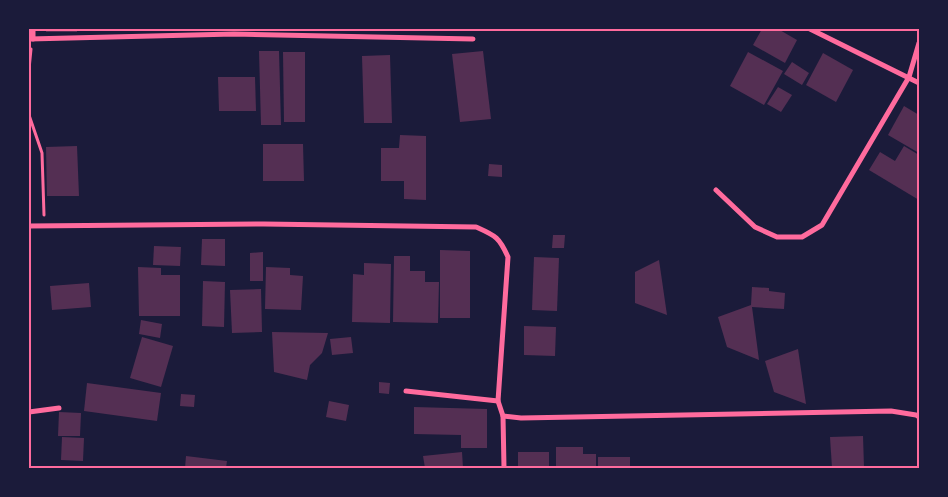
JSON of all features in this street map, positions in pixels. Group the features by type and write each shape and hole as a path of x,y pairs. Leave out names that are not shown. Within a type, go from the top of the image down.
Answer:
{"street":[{"path":"33,29 31,39 234,34 474,39"},
{"path":"810,29 919,83"},
{"path":"716,190 754,227 777,237 802,237 822,224 908,77 919,43"},
{"path":"29,226 264,224 476,227 491,234 501,241 508,257 498,401 503,416 504,468"},
{"path":"406,391 498,401"},
{"path":"29,412 59,408"},
{"path":"503,416 531,418 891,411 919,417"}],"path":[{"path":"29,69 31,39"},
{"path":"29,115 42,153 44,226"}],"building":[{"path":"46,29 77,29 77,32 46,32"},
{"path":"762,29 778,29 797,40 785,63 753,45"},
{"path":"259,51 279,51 281,125 261,125"},
{"path":"483,51 491,119 460,122 452,54"},
{"path":"283,52 305,52 305,122 284,122"},
{"path":"748,52 783,71 764,105 730,86"},
{"path":"823,53 853,70 836,102 806,85"},
{"path":"390,55 392,123 364,123 362,56"},
{"path":"792,62 809,73 802,85 784,74"},
{"path":"218,77 255,77 256,111 219,111"},
{"path":"778,87 792,95 781,112 767,104"},
{"path":"904,106 919,115 919,153 888,135"},
{"path":"400,135 426,136 426,200 404,199 404,181 381,181 381,148 399,148"},
{"path":"263,144 303,144 304,181 263,181"},
{"path":"77,146 79,196 47,196 46,147"},
{"path":"904,146 919,155 919,200 869,170 880,152 895,161"},
{"path":"489,164 502,165 502,177 488,176"},
{"path":"553,235 565,235 564,248 552,248"},
{"path":"202,239 225,239 225,266 201,265"},
{"path":"154,246 181,247 180,266 153,265"},
{"path":"440,250 470,251 470,318 440,318"},
{"path":"263,252 263,281 250,281 250,253"},
{"path":"394,256 410,256 410,271 425,271 425,282 439,282 438,323 393,322"},
{"path":"534,257 559,258 557,311 532,310"},
{"path":"659,260 667,315 635,303 635,272"},
{"path":"364,263 391,264 390,323 352,322 353,274 364,275"},
{"path":"138,267 161,268 161,275 180,275 180,316 139,316"},
{"path":"266,267 290,268 290,275 303,276 301,310 265,309"},
{"path":"203,281 225,282 224,327 202,326"},
{"path":"89,283 91,307 52,310 50,286"},
{"path":"752,287 769,288 769,291 785,293 784,309 752,307 759,360 727,347 718,317 751,305"},
{"path":"261,289 262,332 232,333 230,290"},
{"path":"141,320 162,324 160,338 139,334"},
{"path":"524,326 556,327 555,356 524,355"},
{"path":"272,332 328,333 322,353 310,365 307,380 274,372"},
{"path":"142,337 173,346 161,387 130,378"},
{"path":"351,337 353,353 332,355 330,339"},
{"path":"798,349 806,404 774,392 765,361"},
{"path":"379,382 390,383 389,394 379,393"},
{"path":"87,383 161,393 157,421 84,411"},
{"path":"181,394 195,395 194,407 180,406"},
{"path":"329,401 349,405 346,421 326,417"},
{"path":"414,407 487,409 487,448 461,448 461,435 414,434"},
{"path":"59,412 81,413 80,436 58,436"},
{"path":"863,436 864,468 832,468 830,437"},
{"path":"62,437 84,438 83,461 61,460"},
{"path":"556,447 583,447 583,454 596,454 596,468 556,468"},
{"path":"462,452 463,468 425,468 423,456"},
{"path":"518,452 549,452 549,468 518,468"},
{"path":"186,456 227,461 226,468 185,468"},
{"path":"598,457 630,457 630,468 598,468"}]}
